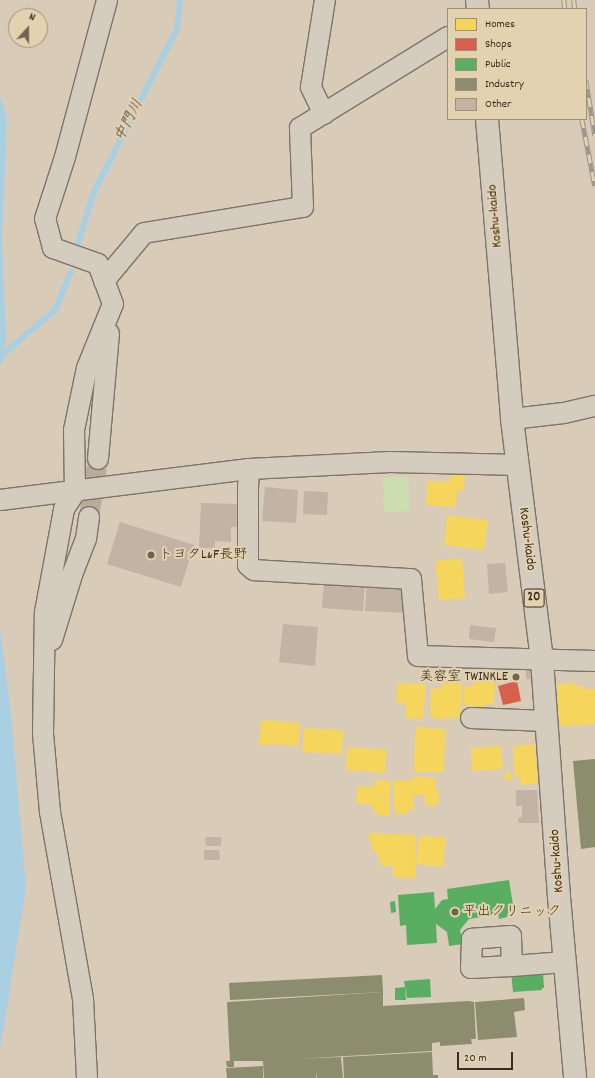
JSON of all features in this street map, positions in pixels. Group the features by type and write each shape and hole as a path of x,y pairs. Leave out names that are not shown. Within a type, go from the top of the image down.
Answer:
{"highway":[{"name":"Koshu-kaido","path":"487,120 512,419 542,660 565,962 576,1078"}],"street":[{"path":"98,459 106,352 114,304 98,264 53,248 45,220 65,157 107,0"},
{"path":"324,114 311,87 325,0"},
{"path":"104,281 144,233 304,207 300,128 447,38"},
{"path":"87,1078 83,999 50,812 43,733 44,665 47,604 68,492 74,430 87,368 114,304"},
{"path":"512,419 564,413 595,406"},
{"path":"0,500 249,469 390,462 518,465"},
{"path":"249,469 248,565 254,570 411,579 418,656 595,661"},
{"path":"44,665 72,575 86,539 89,517"},
{"path":"472,718 546,721"},
{"path":"512,966 565,962"}],"green space":[{"path":"383,477 408,477 410,511 384,512"}],"water":[{"path":"0,96 7,118 2,240 6,336 0,368"},
{"path":"0,627 11,714 26,888 0,1050"}],"building: Homes":[{"path":"451,474 465,474 464,491 457,491 456,507 426,505 427,481 450,482"},
{"path":"447,515 488,520 484,550 444,545"},
{"path":"462,558 465,598 439,600 435,561"},
{"path":"473,679 495,679 494,704 485,704 485,707 466,706 466,704 464,704 464,686 473,686"},
{"path":"451,680 462,685 460,718 433,719 433,716 430,716 431,688 442,689 442,683 446,684"},
{"path":"397,683 426,684 423,719 406,718 406,703 396,703"},
{"path":"576,683 576,686 584,686 584,689 595,689 595,724 559,725 557,684"},
{"path":"261,720 301,723 298,746 268,744 259,745"},
{"path":"415,727 445,729 444,772 414,772"},
{"path":"304,728 343,730 342,754 302,752"},
{"path":"535,744 538,783 521,785 520,777 515,778 513,746"},
{"path":"501,746 503,769 472,771 471,748"},
{"path":"347,747 387,750 385,773 346,770"},
{"path":"511,772 511,780 505,780 504,773"},
{"path":"413,777 436,778 436,790 439,790 438,806 425,805 425,796 414,795 413,810 407,810 407,814 395,814 395,809 393,809 394,781 412,780"},
{"path":"375,780 391,781 389,816 378,815 378,813 373,812 374,805 356,803 357,786 374,787"},
{"path":"368,833 415,835 415,878 393,877 393,866 381,866 377,852 373,851"},
{"path":"419,836 445,837 444,867 416,864"}],"building: Shops":[{"path":"517,681 521,701 503,705 498,686"}],"building: Public":[{"name":"平出クリニック","path":"509,880 514,911 508,912 507,917 499,919 498,914 469,919 460,930 463,944 449,946 447,932 436,924 437,943 407,945 406,925 400,926 398,895 434,892 435,909 442,900 448,899 447,889"},
{"path":"395,901 396,912 391,913 390,902"},
{"path":"511,972 543,972 544,988 542,988 542,990 513,992"},
{"path":"430,979 431,997 407,998 404,981"},
{"path":"405,987 406,1000 395,1000 395,988"}],"building: Industry":[{"path":"595,759 595,847 581,849 573,761"},
{"path":"382,975 383,992 230,1000 229,983"},
{"path":"383,992 383,1006 468,1001 474,1002 476,1039 471,1039 472,1044 440,1046 440,1042 432,1043 432,1051 295,1059 341,1057 343,1078 317,1078 316,1072 316,1078 264,1078 263,1061 230,1061 227,1002"},
{"path":"524,998 525,1010 514,1012 517,1037 478,1040 475,1002"},
{"path":"432,1052 433,1075 438,1075 438,1078 344,1078 343,1057"},
{"path":"226,1061 234,1061 234,1067 227,1067"},
{"path":"263,1066 263,1078 227,1078 226,1068"}],"building: Other":[{"path":"265,487 298,490 296,523 262,521"},
{"path":"304,491 328,492 327,515 303,514"},
{"path":"201,503 243,504 242,527 231,527 231,542 215,541 215,548 199,548"},
{"name":"トヨタL&F長野","path":"120,522 194,545 181,587 107,564"},
{"path":"505,563 508,592 489,594 487,564"},
{"path":"324,581 365,583 363,611 322,608"},
{"path":"367,583 408,586 406,613 365,611"},
{"path":"283,624 318,627 315,666 279,662"},
{"path":"470,625 496,628 494,642 469,639"},
{"path":"526,668 533,668 533,679 526,679"},
{"path":"516,790 537,790 539,823 518,823 518,818 522,817 522,806 516,806"},
{"path":"205,837 221,837 221,846 206,846"},
{"path":"204,850 219,850 220,860 204,860"}],"waterway":[{"name":"中門川","path":"78,243 94,192 177,29 180,0"},
{"name":"中門川","path":"0,360 3,354 55,310 71,272"}],"tunnel":[{"path":"89,517 98,459"}],"railway":[{"path":"564,0 565,8"},
{"path":"574,0 575,8"},
{"path":"587,86 595,135"},
{"path":"582,120 595,186"}],"place":[{"name":"トヨタL&F長野","path":"151,555"},
{"name":"美容室 TWINKLE","path":"516,677"},
{"name":"平出クリニック","path":"455,912"}]}
